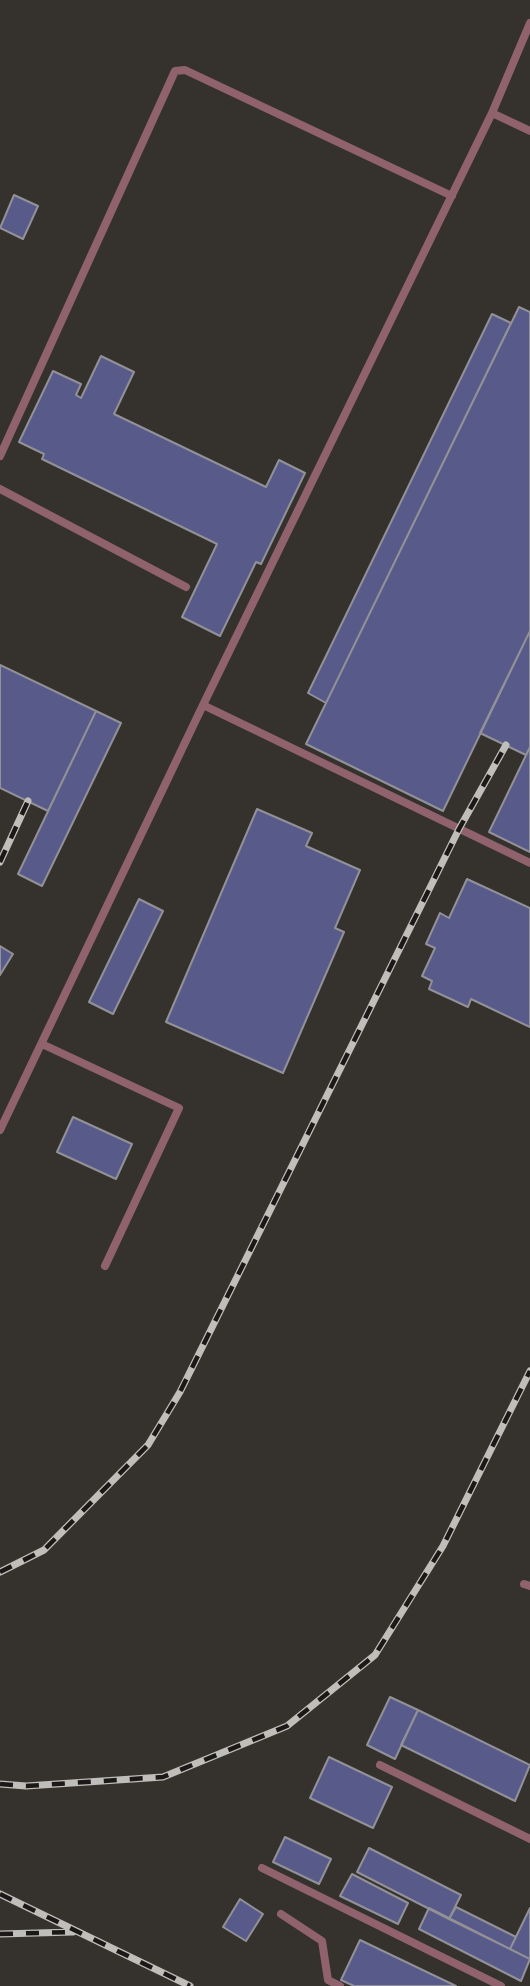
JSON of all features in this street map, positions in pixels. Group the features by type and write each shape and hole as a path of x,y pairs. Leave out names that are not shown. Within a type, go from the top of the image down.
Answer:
{"lane":[{"path":"0,1130 203,705 492,113 530,23"},
{"path":"0,456 169,79 175,71 185,70 452,196"},
{"path":"492,113 530,131"},
{"path":"0,489 186,587"},
{"path":"203,705 530,863"},
{"path":"42,1044 179,1108 105,1266"},
{"path":"380,1765 530,1839"},
{"path":"262,1868 501,1986"},
{"path":"281,1914 323,1941 328,1980 340,1986"}],"building":[{"path":"14,195 38,206 23,239 0,228"},
{"path":"519,307 530,312 530,631 443,811 306,744"},
{"path":"492,314 511,323 326,703 308,693"},
{"path":"101,356 134,372 114,414 266,487 279,460 305,473 261,564 256,562 220,636 182,617 217,544 42,459 44,454 19,442 53,371 81,384 76,395 81,398"},
{"path":"530,631 530,747 526,755 480,733"},
{"path":"0,665 96,711 48,811 0,788"},
{"path":"96,711 121,723 42,886 18,874"},
{"path":"530,747 530,852 489,832"},
{"path":"257,809 312,833 306,846 360,870 335,928 344,932 283,1073 166,1022"},
{"path":"467,879 530,908 530,1027 471,999 468,1007 429,989 432,981 422,976 435,948 426,944 440,913 449,918"},
{"path":"139,899 163,911 113,1014 89,1002"},
{"path":"0,946 13,954 0,975"},
{"path":"73,1117 132,1144 116,1179 57,1152"},
{"path":"390,1697 418,1710 395,1759 367,1745"},
{"path":"418,1710 530,1765 515,1801 401,1745"},
{"path":"329,1757 392,1787 373,1828 310,1798"},
{"path":"285,1837 331,1859 319,1884 273,1862"},
{"path":"369,1848 461,1895 449,1919 357,1872"},
{"path":"352,1874 408,1903 398,1924 340,1896"},
{"path":"240,1899 263,1914 246,1941 223,1927"},
{"path":"456,1907 516,1937 510,1949 449,1919"},
{"path":"429,1908 530,1959 521,1981 419,1929"},
{"path":"530,1908 530,1959 510,1949"},
{"path":"360,1940 456,1986 354,1986 341,1980"}],"railway":[{"path":"0,1572 44,1550 148,1445 180,1392 459,829 506,745"},
{"path":"0,862 28,801"},
{"path":"0,1784 26,1786 163,1777 287,1726 375,1655 443,1546 530,1371"},
{"path":"0,1894 190,1986"},
{"path":"0,1934 73,1932"}]}
